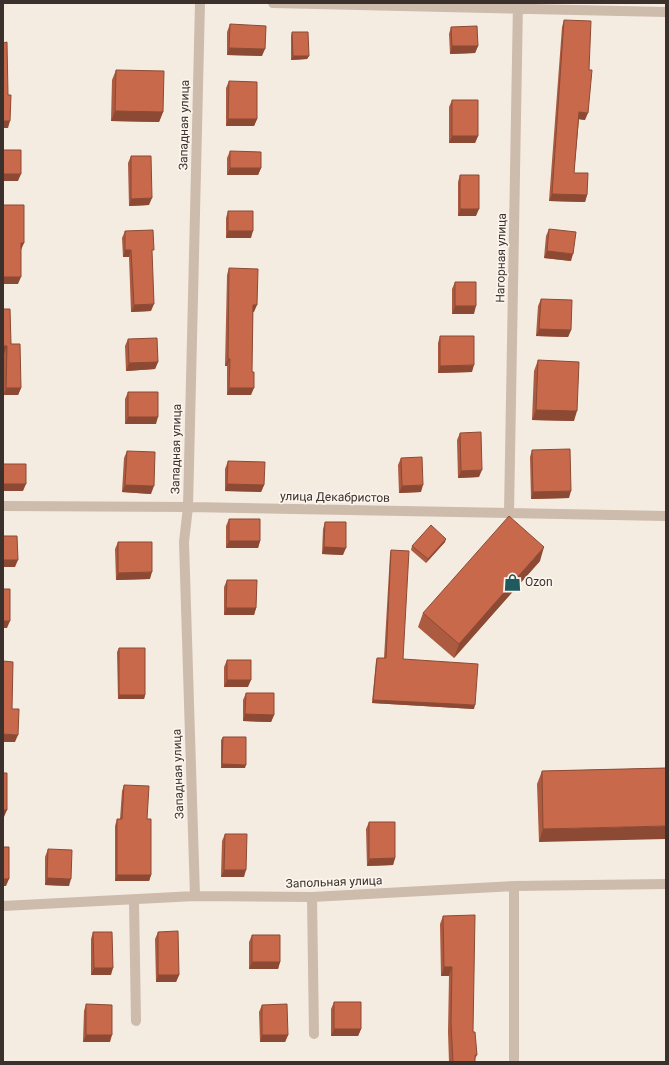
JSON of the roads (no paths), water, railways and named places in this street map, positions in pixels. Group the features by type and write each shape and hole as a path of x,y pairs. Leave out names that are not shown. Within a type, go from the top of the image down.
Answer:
{"street":[{"name":"Западная улица","path":"195,896 184,542 188,507 200,3"},
{"path":"273,3 518,6 666,12"},
{"name":"Нагорная улица","path":"510,513 518,6"},
{"name":"улица Декабристов","path":"3,506 188,507 666,516"},
{"name":"Запольная улица","path":"3,906 134,901 195,896 312,897 514,886 666,884"},
{"path":"514,886 514,1062"},
{"path":"312,897 314,1034"},
{"path":"134,901 136,1021"}],"place":[{"name":"Ozon","path":"512,582"}]}
